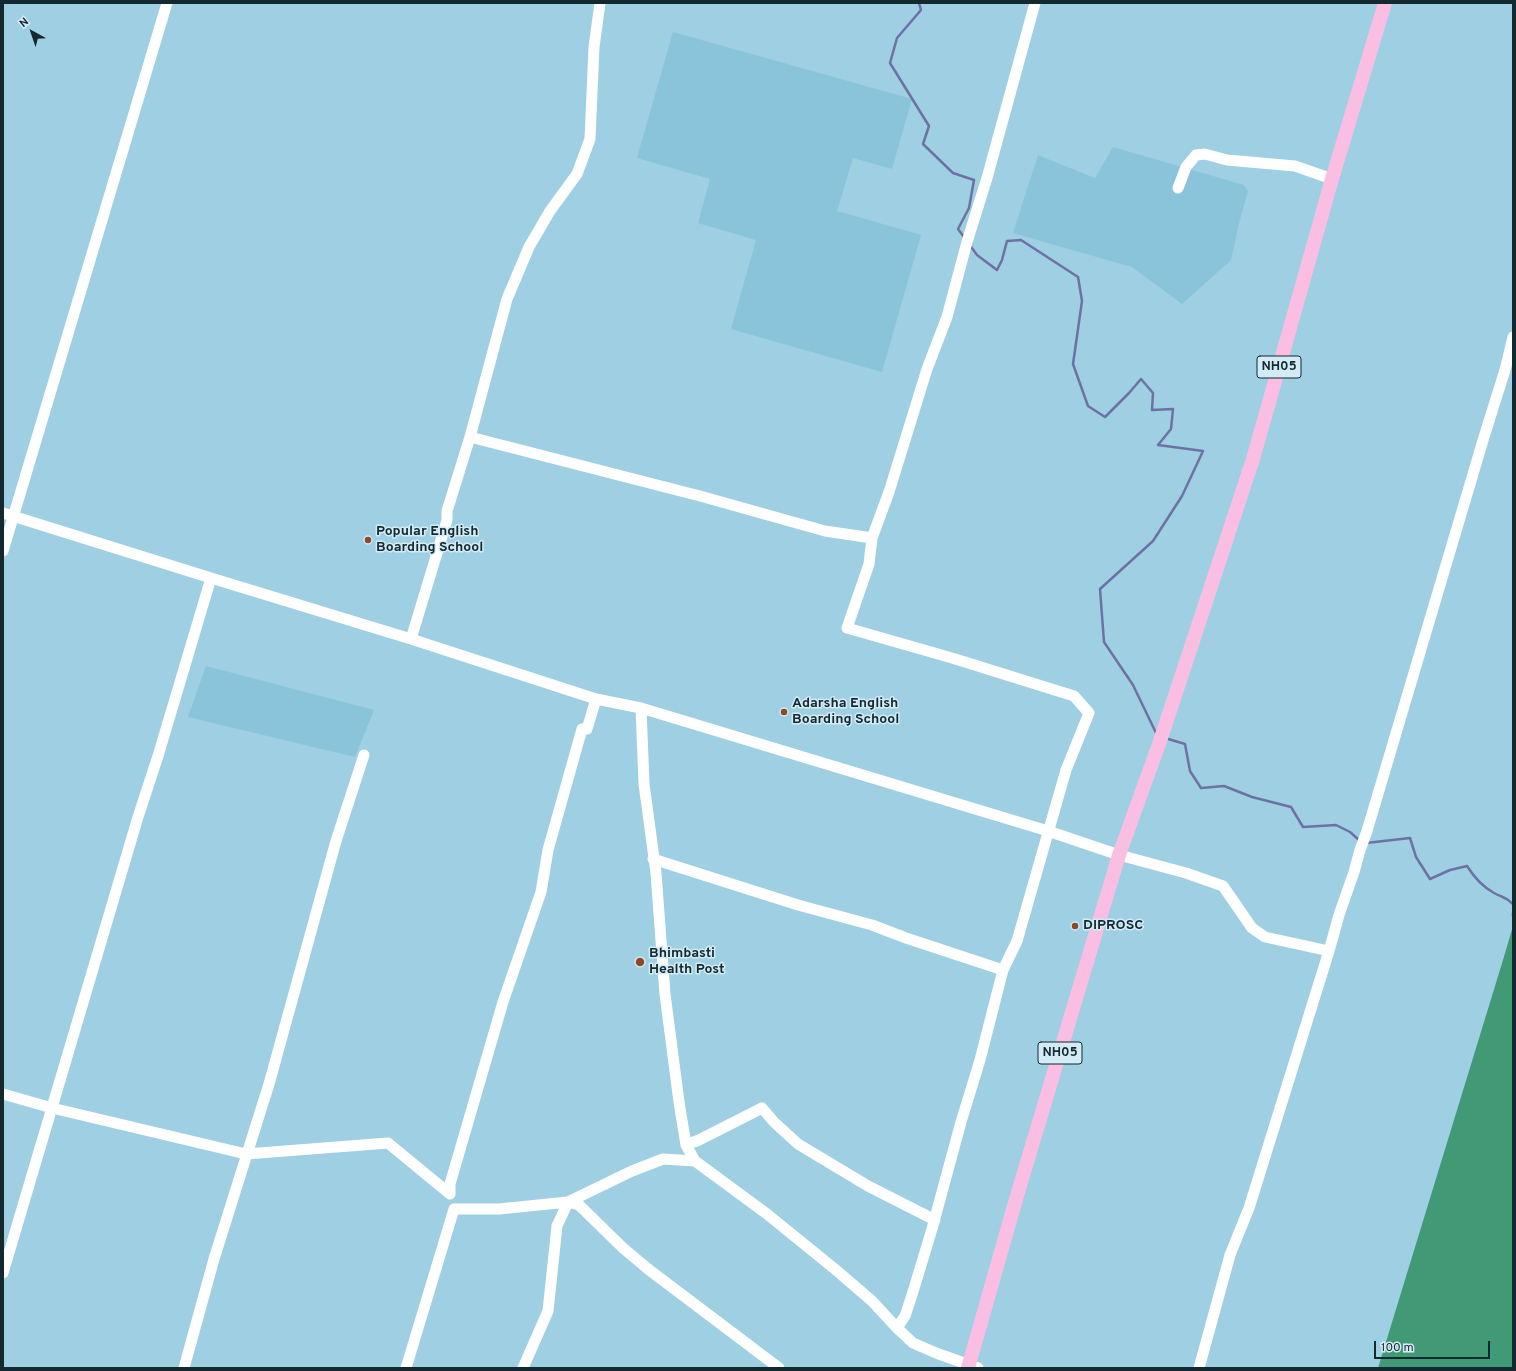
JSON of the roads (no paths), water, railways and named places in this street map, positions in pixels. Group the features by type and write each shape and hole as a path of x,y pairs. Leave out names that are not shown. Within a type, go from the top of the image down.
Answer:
{"main road":[{"name":"NH05","path":"972,1367 1016,1199 1119,855 1162,735 1253,459 1332,179 1386,3"}],"street":[{"path":"3,551 8,514 167,3"},
{"path":"411,639 447,520 447,511 470,437 507,299 529,248 550,211 577,174 590,139 594,47 600,3"},
{"path":"897,1328 905,1316 912,1295 980,1060 1003,970 1016,941 1066,770 1089,713 1074,696 952,658 847,628 869,564 872,538 889,492 927,369 947,318 1035,3"},
{"path":"1178,188 1186,167 1196,155 1205,154 1228,160 1295,166 1332,179"},
{"path":"1200,1368 1230,1255 1249,1208 1339,915 1367,831 1505,370 1513,337"},
{"path":"470,437 700,496 825,531 872,538"},
{"path":"8,514 411,639 596,699 641,708 1048,831 1119,855 1186,873 1223,886 1252,928 1265,937 1329,951"},
{"path":"3,1273 138,817 158,756 211,578"},
{"path":"3,1094 52,1108 246,1154 388,1143 450,1194 450,1184 504,1002 541,892 548,850 582,729 587,729 596,699"},
{"path":"641,708 644,784 656,873 665,994 686,1144 695,1161 768,1214 836,1270 872,1301 897,1328 914,1343 972,1367"},
{"path":"184,1368 214,1259 269,1084 336,841 364,755"},
{"path":"653,859 798,905 872,925 906,938 1003,970"},
{"path":"686,1144 705,1137 762,1108 774,1122 798,1144 868,1186 934,1220"},
{"path":"406,1368 454,1209 499,1209 568,1202 632,1171 663,1159 695,1161"},
{"path":"523,1368 548,1311 557,1226 568,1202"},
{"path":"568,1202 579,1205 623,1248 648,1269 779,1368"}],"waterway":[{"path":"919,3 921,10 897,38 890,63 929,126 923,144 953,173 974,180 969,208 958,229 964,237"},
{"path":"969,244 977,255 997,270 1002,260 1007,241 1021,240 1078,277 1082,301 1073,364 1088,406 1105,417 1141,379 1153,393 1152,410 1173,409 1171,429 1158,445 1203,451 1182,496 1153,541 1100,589 1104,642 1133,685 1157,735"},
{"path":"1165,738 1185,744 1190,771 1201,788 1224,786 1252,797 1291,807 1303,827 1336,825 1350,832 1360,841"},
{"path":"1366,843 1410,838 1416,857 1430,879 1450,870 1467,866 1482,885 1494,893 1506,898 1513,904"}],"place":[{"name":"Popular English Boarding School","path":"368,540"},
{"name":"Adarsha English Boarding School","path":"784,712"},
{"name":"DIPROSC","path":"1075,926"},
{"name":"Bhimbasti Health Post","path":"640,962"}]}
